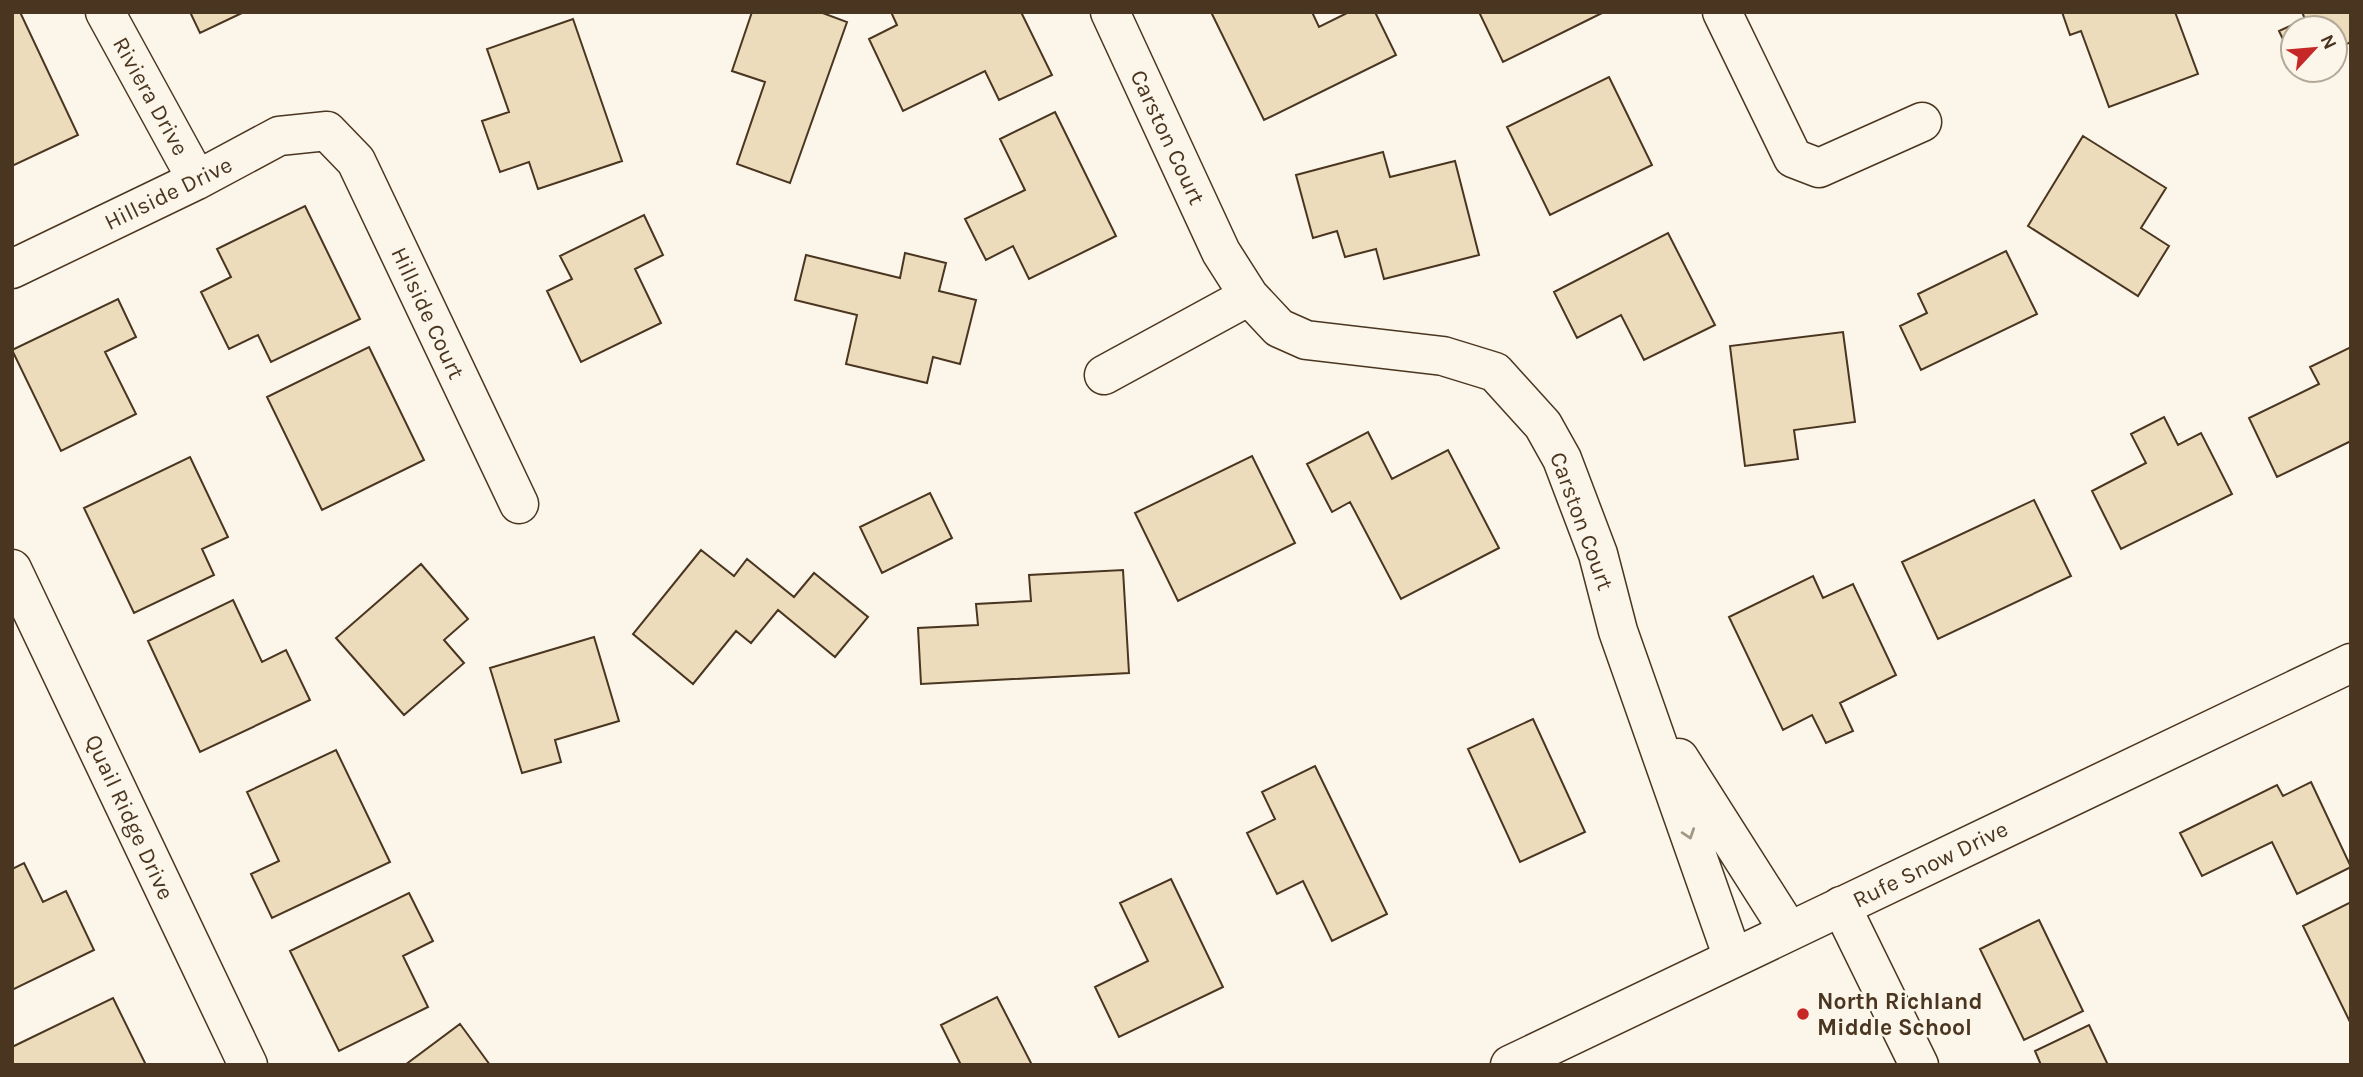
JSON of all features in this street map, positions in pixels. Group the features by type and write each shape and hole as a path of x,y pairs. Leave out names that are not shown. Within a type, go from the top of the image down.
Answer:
{"street":[{"name":"Riviera Drive","path":"105,12 197,180"},
{"name":"Carston Court","path":"1110,12 1221,252 1249,296 1279,328 1306,340 1443,356 1495,372 1543,425 1562,459 1598,554 1618,631 1733,958"},
{"path":"1722,12 1793,158 1819,168 1922,122"},
{"name":"Hillside Drive","path":"12,269 197,180 279,136 327,131"},
{"name":"Hillside Court","path":"327,131 356,162 519,504"},
{"path":"1104,376 1249,296"},
{"name":"Quail Ridge Drive","path":"12,569 248,1065"},
{"name":"Rufe Snow Drive","path":"1510,1065 2351,663"},
{"name":"Carston Court","path":"1642,700 1789,931"},
{"path":"1841,906 1919,1065"}],"building":[{"path":"12,12 20,12 78,135 12,166"},
{"path":"190,12 244,12 200,33"},
{"path":"752,12 820,12 847,22 790,183 737,164 765,82 732,71"},
{"path":"891,12 1021,12 1052,75 999,100 985,71 903,111 869,39 897,25"},
{"path":"1211,12 1312,12 1319,27 1349,12 1375,12 1396,55 1264,120"},
{"path":"1479,12 1604,12 1503,62"},
{"path":"2062,12 2175,12 2198,74 2109,107 2081,31 2070,35"},
{"path":"2302,12 2351,12 2351,42 2349,43 2349,14"},
{"path":"573,19 622,161 538,189 529,162 500,172 482,121 509,112 487,49"},
{"path":"1609,77 1652,165 1550,215 1507,127"},
{"path":"1055,112 1116,236 1029,279 1013,246 986,260 965,219 1025,190 1000,139"},
{"path":"2083,136 2166,188 2141,228 2169,246 2138,296 2028,226"},
{"path":"1383,152 1390,177 1455,161 1479,255 1384,279 1376,249 1345,257 1337,231 1313,238 1296,175"},
{"path":"305,206 360,319 271,362 258,335 229,349 201,292 231,277 217,249"},
{"path":"644,215 663,255 635,269 661,323 581,362 547,291 572,279 560,256"},
{"path":"1668,233 1715,325 1644,360 1621,315 1577,338 1554,292"},
{"path":"2006,251 2037,314 1921,370 1900,326 1927,313 1918,294"},
{"path":"905,253 946,263 939,291 976,300 960,364 933,357 927,383 846,364 857,315 795,300 806,255 900,278"},
{"path":"118,299 136,337 105,352 136,414 61,451 12,350"},
{"path":"1843,332 1855,422 1794,430 1798,459 1745,466 1730,346"},
{"path":"369,347 424,460 322,510 267,397"},
{"path":"2351,347 2351,441 2277,477 2249,418 2319,384 2310,367"},
{"path":"2164,417 2178,445 2201,433 2232,494 2121,549 2092,491 2146,463 2131,434"},
{"path":"1368,432 1392,479 1448,450 1499,548 1401,599 1350,502 1332,512 1307,464"},
{"path":"1252,456 1295,543 1178,601 1135,513"},
{"path":"190,457 228,537 202,549 214,575 134,613 84,508"},
{"path":"930,493 952,538 882,573 860,527"},
{"path":"2034,500 2071,576 1938,639 1902,562"},
{"path":"701,550 734,576 747,559 794,597 814,573 868,617 835,657 778,610 751,643 736,631 693,684 633,634"},
{"path":"421,564 468,619 444,640 464,663 404,715 336,638"},
{"path":"1123,570 1129,673 921,684 918,628 978,625 976,604 1031,601 1029,575"},
{"path":"1813,576 1823,598 1853,584 1896,675 1840,703 1853,731 1826,743 1812,715 1783,730 1729,617"},
{"path":"233,600 262,662 286,650 310,700 200,752 148,641"},
{"path":"594,637 619,721 555,740 561,762 522,773 490,668"},
{"path":"1533,719 1585,832 1520,862 1468,749"},
{"path":"336,750 390,862 272,918 251,874 279,861 247,792"},
{"path":"1315,766 1387,914 1332,941 1303,881 1277,894 1247,833 1275,819 1262,792"},
{"path":"2311,782 2351,867 2297,894 2272,842 2202,876 2180,833 2277,785 2283,796"},
{"path":"24,863 43,902 66,891 94,950 12,990 12,869"},
{"path":"1171,879 1223,987 1119,1037 1095,987 1148,961 1120,903"},
{"path":"409,893 433,941 403,956 428,1007 339,1051 290,951"},
{"path":"2351,902 2351,1024 2303,926"},
{"path":"2039,920 2083,1011 2024,1040 1980,949"},
{"path":"997,997 1032,1065 961,1065 941,1025"},
{"path":"113,998 146,1065 12,1065 12,1047"},
{"path":"460,1024 490,1065 405,1065"},
{"path":"2089,1025 2108,1065 2041,1065 2035,1051"}],"place":[{"name":"North Richland Middle School","path":"1803,1014"}]}
